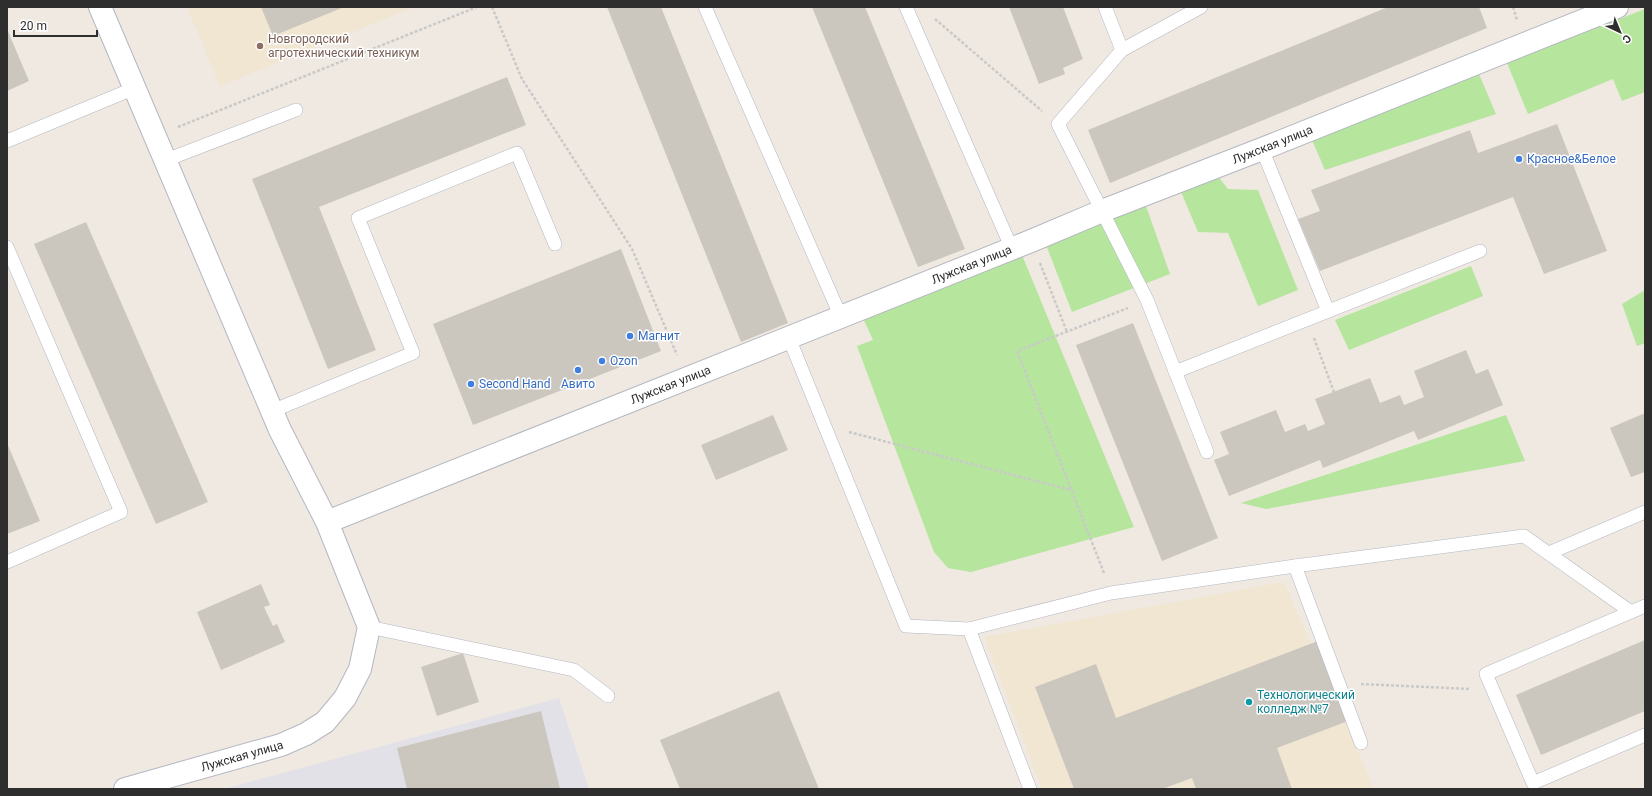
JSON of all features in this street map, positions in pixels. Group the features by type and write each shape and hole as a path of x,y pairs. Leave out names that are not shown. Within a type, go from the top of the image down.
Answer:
{"street":[{"path":"100,7 272,411 327,522 369,627"},
{"name":"Лужская улица","path":"327,522 1022,245 1102,211 1262,149 1616,7"},
{"name":"Лужская улица","path":"125,789 281,745 306,734 325,722 345,698 360,669 369,627"}],"lane":[{"path":"704,7 841,317"},
{"path":"906,7 1022,245"},
{"path":"1105,7 1122,50"},
{"path":"1201,7 1122,50 1058,124 1147,300 1207,452"},
{"path":"7,141 135,88"},
{"path":"166,160 296,110"},
{"path":"1262,149 1328,311"},
{"path":"272,411 413,353 358,218 517,153 555,244"},
{"path":"7,247 122,512 7,562"},
{"path":"1176,372 1480,251"},
{"path":"789,338 906,626 969,629 1112,593 1295,566 1524,536 1631,612"},
{"path":"1549,553 1645,512"},
{"path":"1295,566 1362,743"},
{"path":"1645,606 1486,674 1533,783 1645,735"},
{"path":"369,627 574,670 608,696"},
{"path":"969,629 1030,789"}],"path":[{"path":"156,136 477,7"},
{"path":"492,7 522,79 632,249 687,379"},
{"path":"933,17 1058,124"},
{"path":"1022,245 1067,332"},
{"path":"1112,593 1017,351 1147,300"},
{"path":"1308,319 1334,392"},
{"path":"825,425 1071,490"},
{"path":"1339,683 1477,690"}],"shaded area":[{"name":"Новгородский агротехнический техникум","path":"187,7 414,7 220,86"},
{"path":"1284,582 1374,789 1042,789 984,637"},
{"path":"559,698 589,789 224,789"}],"green space":[{"path":"1645,9 1645,92 1622,101 1613,79 1528,114 1507,63"},
{"path":"1479,74 1496,114 1325,170 1312,140"},
{"path":"1217,175 1228,189 1258,190 1298,290 1258,306 1228,233 1198,232 1179,187"},
{"path":"1146,206 1170,274 1072,312 1045,242"},
{"path":"1022,255 1134,527 971,572 948,568 934,552 857,346 873,340 862,316"},
{"path":"1471,266 1483,296 1349,350 1335,320"},
{"path":"1645,290 1645,343 1637,346 1622,304"},
{"path":"1506,415 1525,461 1266,509 1241,503"}],"building":[{"path":"261,7 344,7 273,36"},
{"path":"607,7 661,7 788,323 741,342"},
{"path":"812,7 865,7 965,249 918,267"},
{"path":"1009,7 1063,7 1083,59 1063,68 1065,74 1039,84"},
{"path":"1388,7 1479,7 1487,28 1110,183 1088,130"},
{"path":"7,29 29,81 7,91"},
{"path":"507,77 526,125 319,207 376,350 328,369 252,179"},
{"path":"1557,124 1607,251 1544,274 1513,197 1320,271 1298,219 1320,211 1311,190 1470,130 1478,153"},
{"path":"86,222 208,502 156,524 34,244"},
{"path":"621,249 661,351 473,425 433,324"},
{"path":"1133,323 1218,538 1162,561 1076,345"},
{"path":"1466,350 1476,374 1488,369 1503,405 1418,440 1414,431 1323,468 1320,460 1229,496 1214,460 1229,454 1220,432 1276,410 1285,432 1305,424 1308,431 1325,424 1315,399 1370,378 1380,403 1400,395 1404,405 1424,397 1414,371"},
{"path":"1645,413 1645,472 1631,477 1610,428"},
{"path":"773,415 788,450 716,480 701,445"},
{"path":"7,443 40,521 7,534"},
{"path":"261,584 270,605 264,607 273,626 277,624 285,642 221,670 197,612"},
{"path":"1645,640 1645,711 1541,755 1516,695"},
{"name":"Технологический колледж №7","path":"1318,641 1348,721 1277,748 1292,789 1196,789 1192,778 1162,789 1074,789 1035,687 1096,664 1116,718"},
{"path":"463,653 479,702 437,716 421,667"},
{"path":"779,691 819,789 680,789 660,740"},
{"path":"541,711 560,789 407,789 397,748"}],"place":[{"name":"Новгородский агротехнический техникум","path":"260,46"},
{"name":"Красное&Белое","path":"1519,159"},
{"name":"Магнит","path":"630,336"},
{"name":"Ozon","path":"602,361"},
{"name":"Авито","path":"578,370"},
{"name":"Second Hand","path":"471,384"},
{"name":"Технологический колледж №7","path":"1249,702"}]}
